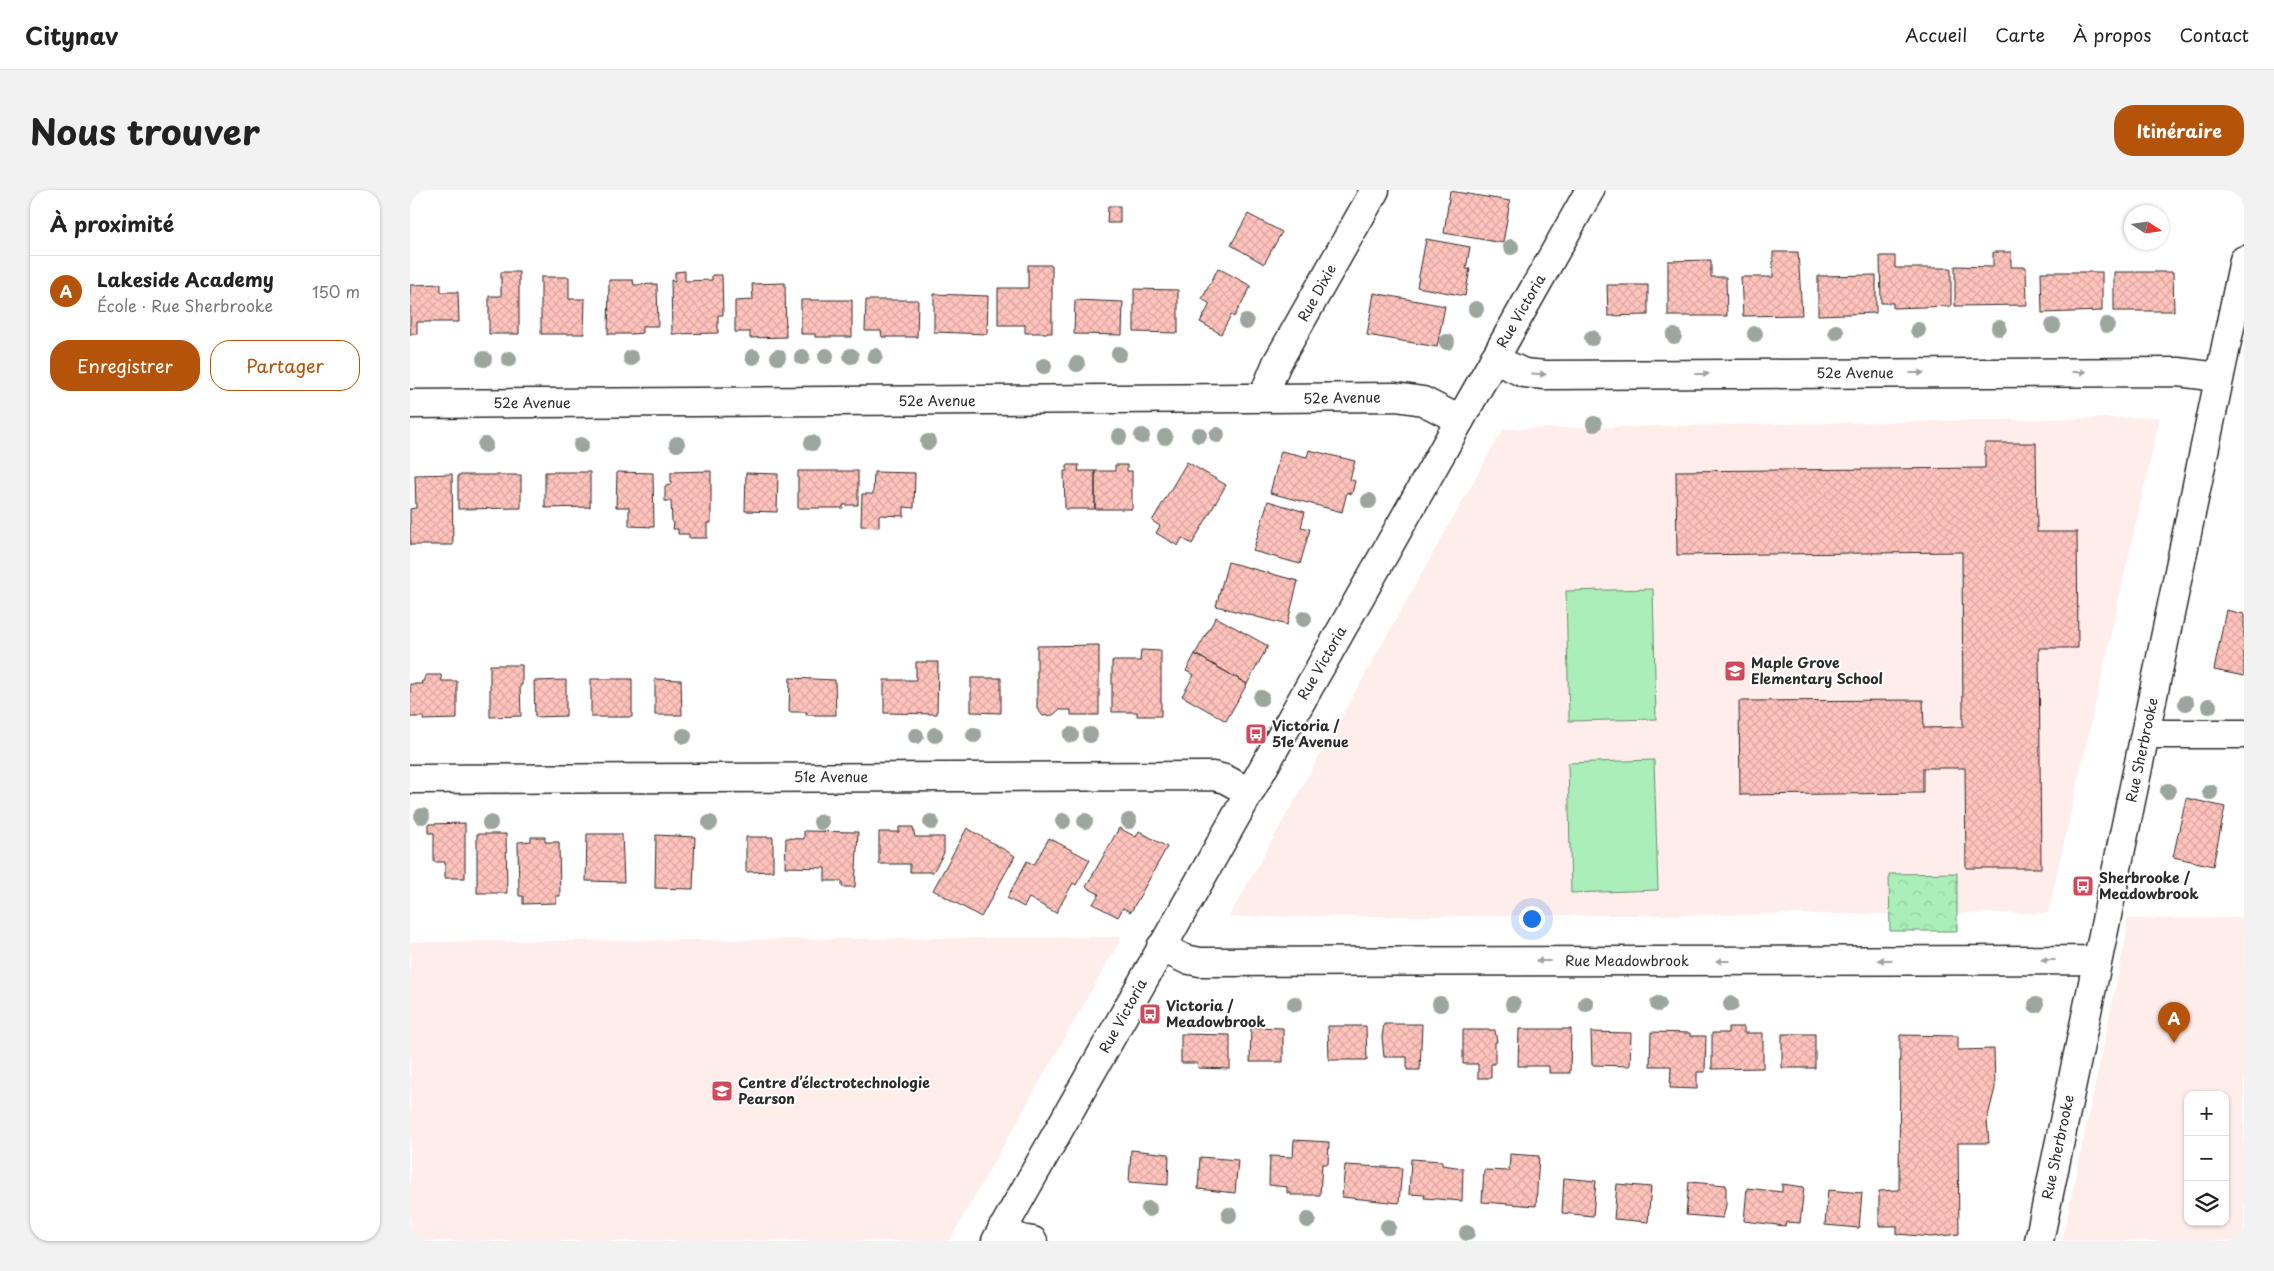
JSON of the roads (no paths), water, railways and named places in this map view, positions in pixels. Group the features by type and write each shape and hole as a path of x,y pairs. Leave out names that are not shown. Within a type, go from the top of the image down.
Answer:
{"street":[{"name":"Rue Dixie","path":"1265,398 1267,387 1277,363 1374,190"},
{"name":"Rue Victoria","path":"999,1235 1590,190"},
{"name":"Rue Sherbrooke","path":"2038,1241 2244,260"},
{"name":"52e Avenue","path":"1494,359 1524,373 1545,375 2178,372 2219,377"},
{"name":"52e Avenue","path":"410,404 1406,398 1428,403 1460,420"},
{"path":"2145,734 2244,734"},
{"name":"51e Avenue","path":"410,779 1213,776 1225,779 1249,792"},
{"name":"Rue Meadowbrook","path":"1161,947 1185,959 1200,962 2096,960"},
{"path":"999,1235 1033,1241"}],"place":[{"name":"Maple Grove Elementary School","path":"1735,671"},
{"name":"Victoria / 51e Avenue","path":"1256,734"},
{"name":"Sherbrooke / Meadowbrook","path":"2083,886"},
{"name":"Victoria / Meadowbrook","path":"1150,1014"},
{"name":"Lakeside Academy","path":"2174,1043"},
{"name":"Centre d’électrotechnologie Pearson","path":"722,1091"}]}
